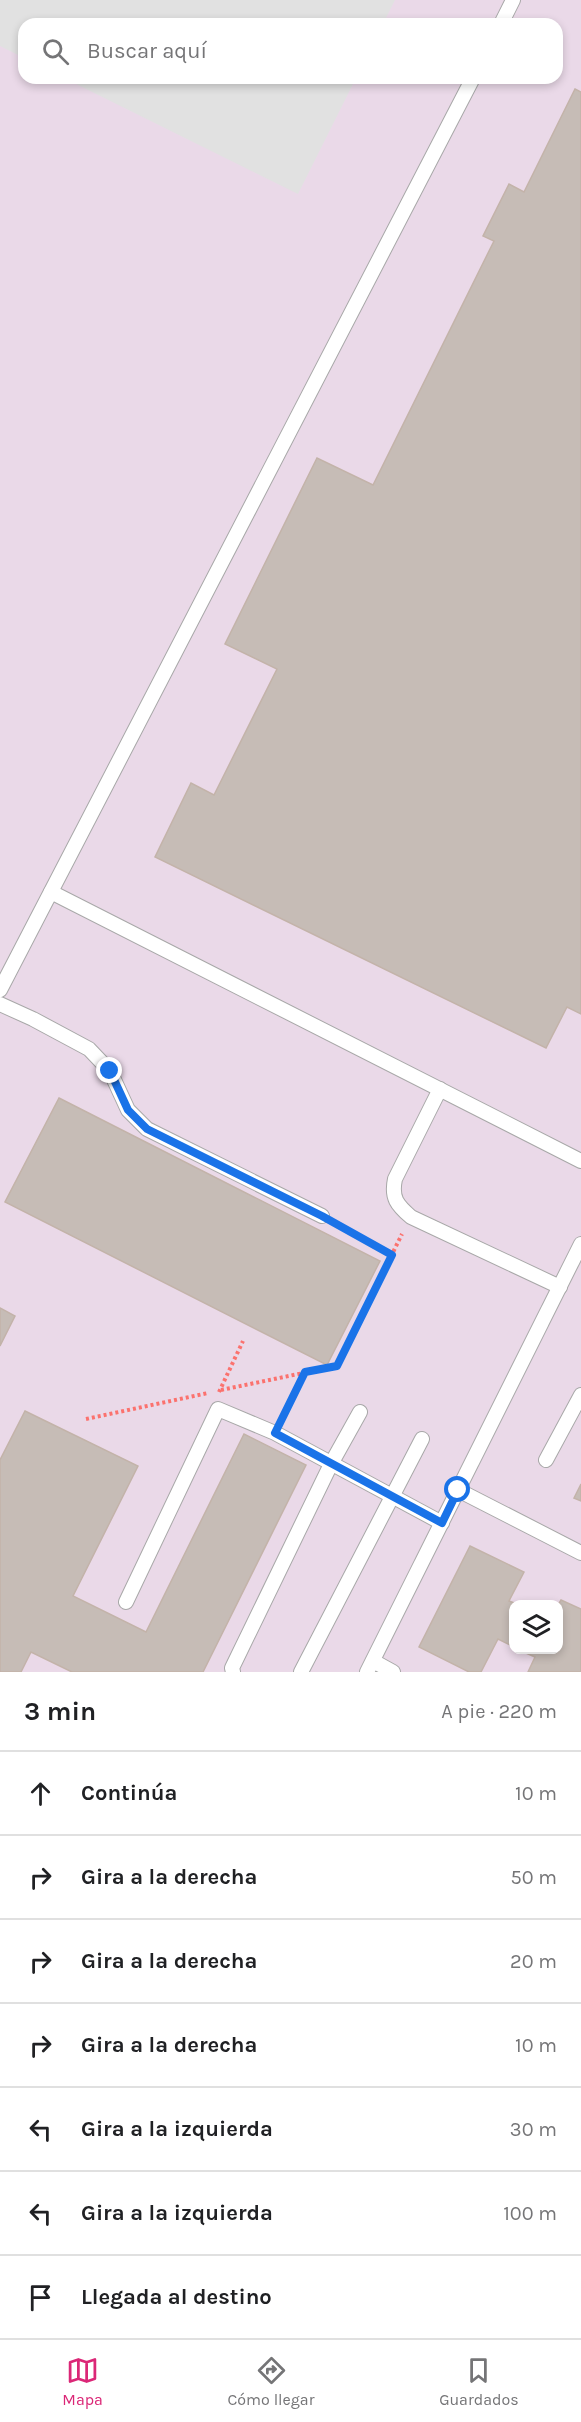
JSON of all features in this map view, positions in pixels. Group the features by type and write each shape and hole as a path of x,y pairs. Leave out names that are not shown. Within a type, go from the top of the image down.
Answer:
{"lane":[{"path":"504,18 513,0"},
{"path":"0,990 470,84"},
{"path":"51,892 581,1161"},
{"path":"0,1004 89,1049 110,1071 128,1110 147,1129 322,1216"},
{"path":"440,1089 395,1179 392,1191 396,1204 411,1217 560,1287"},
{"path":"393,1672 370,1666 581,1244"},
{"path":"546,1460 581,1395"},
{"path":"126,1602 218,1408 275,1433 442,1523"},
{"path":"233,1672 232,1668 331,1464 360,1412"},
{"path":"301,1672 422,1439"},
{"path":"458,1490 581,1553"}],"path":[{"path":"322,1216 392,1255"},
{"path":"86,1419 337,1366 411,1217"},
{"path":"218,1408 219,1391 243,1341"},
{"path":"275,1433 305,1372"}],"shaded area":[{"path":"0,0 581,0 581,1672 0,1672"},
{"path":"0,0 395,0 386,18 18,18 18,55 0,46"},
{"path":"76,84 353,84 298,194"}],"building":[{"path":"575,89 581,92 581,1014 567,1007 546,1048 155,857 191,783 214,795 277,669 225,644 317,458 373,485 494,241 483,236 509,184 524,192"},
{"path":"59,1098 380,1261 327,1365 5,1202"},
{"path":"0,1308 15,1316 0,1346"},
{"path":"25,1411 138,1466 73,1596 146,1632 244,1434 306,1465 203,1672 72,1672 31,1652 21,1672 0,1672 0,1460"},
{"path":"581,1484 581,1501 574,1498"},
{"path":"470,1546 524,1572 509,1600 509,1644 498,1639 481,1672 469,1672 419,1647"},
{"path":"563,1601 581,1609 581,1672 528,1672 535,1657 528,1654 563,1654"}],"route":[{"path":"110,1071 128,1110 147,1129 322,1216 392,1255 337,1366 305,1372 275,1433 442,1523 458,1490"}]}
